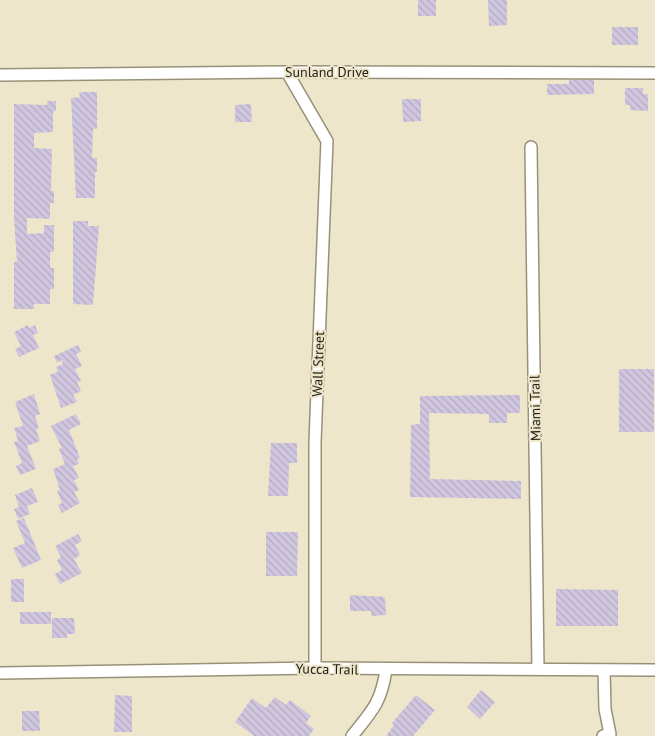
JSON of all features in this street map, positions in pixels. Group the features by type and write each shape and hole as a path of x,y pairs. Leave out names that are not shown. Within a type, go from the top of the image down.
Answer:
{"street":[{"name":"Sunland Drive","path":"0,75 287,72 655,73"},
{"name":"Wall Street","path":"287,72 327,141 315,442 315,668"},
{"name":"Miami Trail","path":"531,147 538,669"},
{"name":"Yucca Trail","path":"0,673 315,668 386,670 655,670"},
{"path":"352,736 377,705 383,690 386,670"},
{"path":"604,670 608,735"}],"building":[{"path":"418,0 436,0 436,16 418,16"},
{"path":"488,0 507,0 507,25 489,26"},
{"path":"612,27 638,27 638,45 612,45"},
{"path":"569,80 594,80 594,94 547,95 547,84 569,84"},
{"path":"625,88 643,88 643,94 648,94 648,111 630,110 630,105 625,105"},
{"path":"79,92 97,92 97,129 93,129 92,158 97,158 95,198 76,198 71,98 80,97"},
{"path":"402,99 421,99 421,121 403,122"},
{"path":"47,101 56,101 56,111 53,111 53,132 34,133 34,148 52,149 51,191 54,191 54,203 50,203 50,219 27,218 27,234 44,233 44,225 54,225 54,252 50,252 50,268 54,268 54,289 50,289 50,304 34,304 34,309 14,309 14,262 17,262 14,218 14,104 47,105"},
{"path":"251,104 252,122 235,122 235,105"},
{"path":"73,221 88,221 88,226 99,226 93,305 73,304"},
{"path":"28,325 29,328 35,325 38,333 33,335 39,348 19,357 15,349 21,346 14,332"},
{"path":"78,345 81,352 76,354 82,366 75,369 81,381 77,382 81,391 73,395 77,402 61,408 50,375 58,372 56,367 63,364 62,360 57,363 54,356"},
{"path":"619,369 654,369 654,432 619,432"},
{"path":"34,394 40,414 35,416 39,428 36,429 40,441 27,446 36,469 20,475 16,466 22,463 14,442 18,441 14,428 23,426 15,402"},
{"path":"520,395 520,413 507,413 507,423 489,423 489,414 429,413 430,479 521,481 521,499 410,497 411,425 420,424 420,396"},
{"path":"76,414 81,424 69,430 80,458 77,459 79,464 73,466 79,478 74,480 79,490 74,492 80,503 62,513 58,505 62,503 57,491 60,490 53,469 65,464 59,449 62,448 51,426"},
{"path":"271,443 297,443 297,463 289,463 288,496 268,496"},
{"path":"32,488 38,502 27,506 30,514 18,519 14,509 19,507 15,495"},
{"path":"24,518 41,560 22,568 13,548 25,543 16,521"},
{"path":"266,532 298,532 297,576 266,576"},
{"path":"78,534 82,541 75,545 80,555 74,559 82,573 60,584 55,574 62,570 57,560 61,557 55,546"},
{"path":"11,579 24,579 24,602 11,602"},
{"path":"556,589 618,590 618,626 556,626"},
{"path":"350,595 385,597 386,615 371,616 371,611 350,611"},
{"path":"20,612 51,612 51,624 20,624"},
{"path":"52,618 74,618 75,634 67,634 67,638 52,638"},
{"path":"481,690 495,702 480,719 467,707"},
{"path":"115,695 132,696 132,732 114,732"},
{"path":"416,695 435,710 413,736 386,736 394,725 392,723"},
{"path":"275,697 286,705 290,700 311,716 306,723 314,729 309,736 254,736 235,722 252,698 266,708"},
{"path":"22,711 39,711 40,731 22,731"}]}
